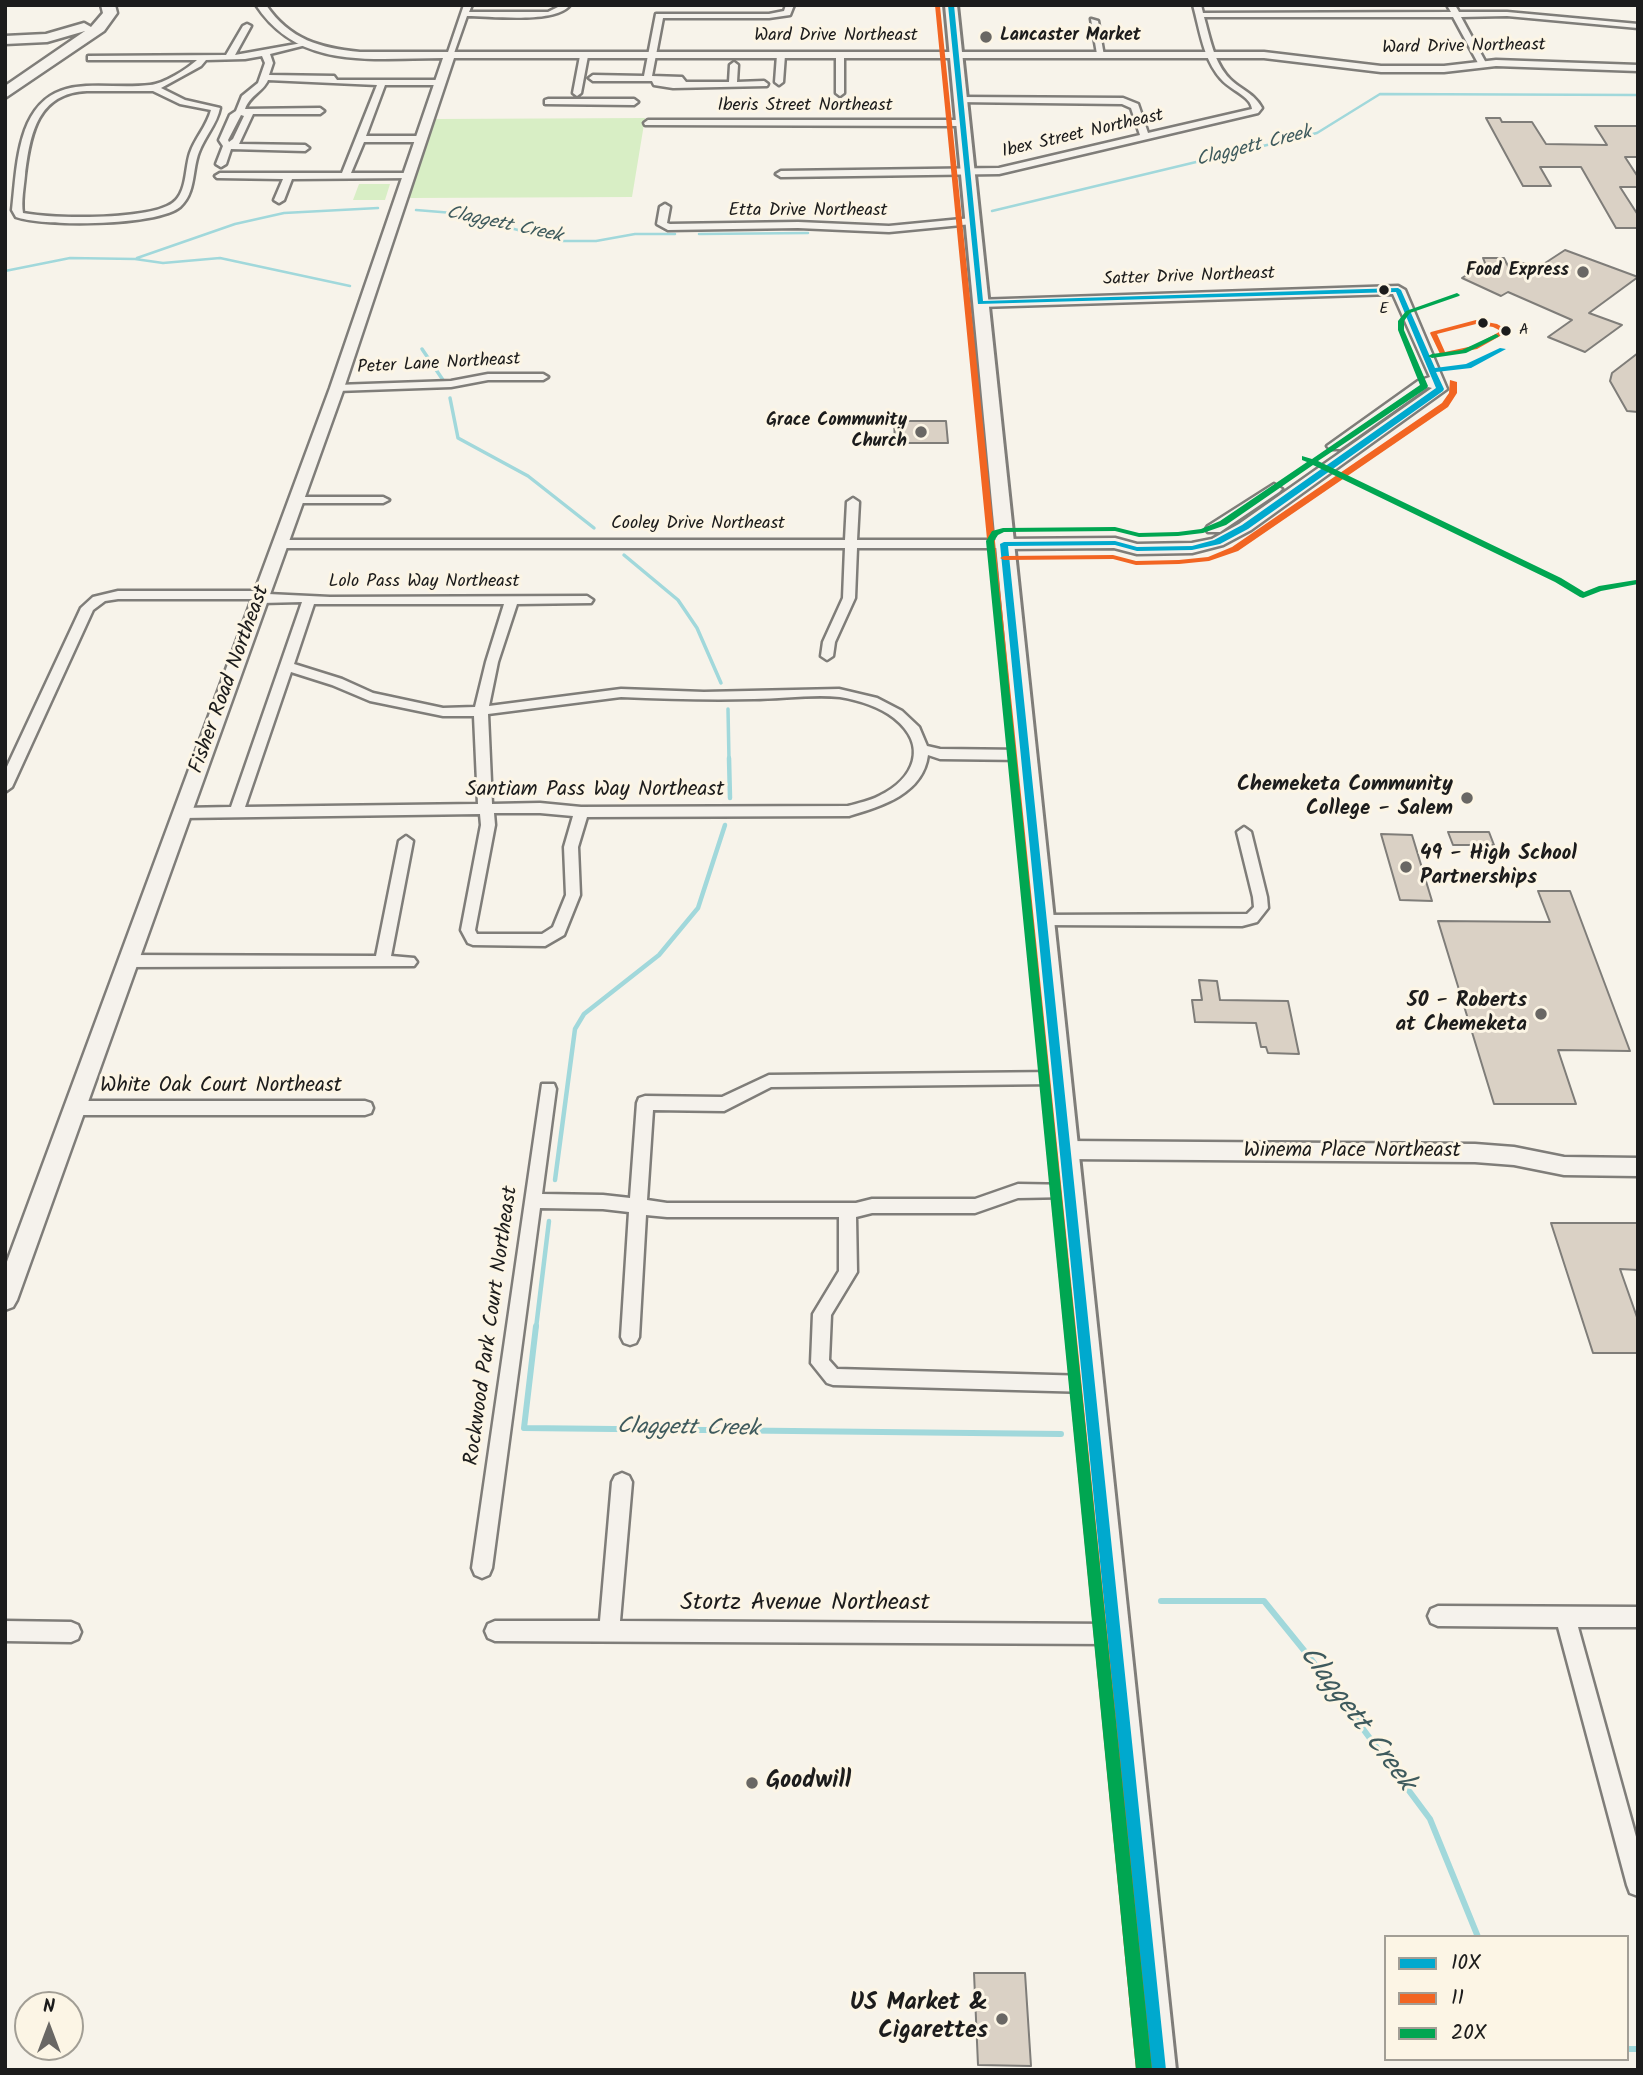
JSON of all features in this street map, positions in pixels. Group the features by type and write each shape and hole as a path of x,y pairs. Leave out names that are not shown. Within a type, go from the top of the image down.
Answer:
{"highway":[{"path":"5,40 37,40 75,31 93,19 95,9 92,5"},
{"path":"5,93 99,28 110,13 107,5"}],"main road":[{"path":"951,5 1158,2070"}],"street":[{"name":"Ward Drive Northeast","path":"261,5 275,27 302,45 360,55 1212,54 1279,55 1381,69 1444,69 1482,63 1638,68"},
{"path":"449,56 466,10 549,14 562,10 566,5"},
{"path":"1197,5 1212,54"},
{"path":"652,78 651,55 659,16 769,16 788,9"},
{"path":"1200,15 1454,9 1638,26"},
{"path":"1454,9 1482,63"},
{"path":"1094,21 1101,54"},
{"path":"229,57 247,26"},
{"path":"91,58 229,57 266,54 302,45"},
{"path":"240,112 245,98 262,84 269,63 266,54"},
{"name":"Ibex Street Northeast","path":"781,174 999,171 1250,113 1258,108 1257,104 1225,79 1212,54"},
{"path":"779,82 781,55"},
{"path":"840,55 840,93"},
{"name":"Fisher Road Northeast","path":"5,1300 337,388 449,56"},
{"path":"577,93 584,56"},
{"path":"155,88 183,102 216,108 193,156 190,183 178,205 166,212 141,218 19,215 17,210 27,135 49,100 73,89 155,88 204,58"},
{"path":"733,84 734,65"},
{"path":"263,77 440,82"},
{"path":"593,78 634,102"},
{"path":"548,102 614,90 652,78 676,78 682,80 682,84 764,84"},
{"path":"345,176 382,82"},
{"path":"960,100 1115,99 1130,103 1137,109 1145,137"},
{"path":"240,112 320,111"},
{"path":"221,164 228,146 237,141 249,115 240,112"},
{"name":"Iberis Street Northeast","path":"648,123 962,123"},
{"path":"361,139 420,139"},
{"path":"228,146 304,148"},
{"path":"220,176 408,176"},
{"path":"279,200 289,176"},
{"name":"Etta Drive Northeast","path":"665,207 663,226 689,228 798,225 888,229 972,221"},
{"name":"Satter Drive Northeast","path":"980,303 1398,290"},
{"name":"Cooley Drive Northeast","path":"280,544 1115,543 1137,549 1192,548 1230,537 1440,389 1398,290"},
{"name":"Peter Lane Northeast","path":"337,388 451,384 488,377 543,377"},
{"path":"296,501 383,500"},
{"path":"827,656 829,642 849,598 853,502"},
{"name":"Lolo Pass Way Northeast","path":"5,787 88,608 93,602 108,595 295,596 309,600 587,600"},
{"path":"236,814 309,600"},
{"path":"512,600 492,662 481,711 483,785 488,831 468,935 477,941 545,940 559,931 573,895 571,847 580,812"},
{"path":"288,667 400,705 443,712 481,711 621,693 704,696 839,693 870,700 896,713 915,731 923,749 940,754 1025,751"},
{"name":"Santiam Pass Way Northeast","path":"182,813 487,811 541,808 580,812 849,811 876,803 906,784 920,765 923,749"},
{"path":"1042,920 1242,921 1252,918 1261,908 1260,897 1244,832"},
{"path":"382,962 406,841"},
{"path":"127,961 409,962"},
{"path":"631,1337 645,1103 724,1104 769,1081 1058,1078"},
{"name":"Rockwood Park Court Northeast","path":"482,1568 548,1089"},
{"name":"White Oak Court Northeast","path":"76,1108 365,1108"},
{"name":"Winema Place Northeast","path":"1065,1150 1475,1153 1514,1156 1564,1167 1638,1167"},
{"path":"533,1201 603,1202 667,1210 760,1212 847,1210 872,1206 975,1206 1018,1191 1069,1190"},
{"path":"847,1210 848,1272 820,1320 820,1363 833,1377 1089,1384"},
{"path":"609,1630 622,1482"},
{"path":"1438,1616 1638,1617"},
{"path":"1566,1617 1638,1885"},
{"path":"5,1631 71,1632"},
{"name":"Stortz Avenue Northeast","path":"495,1631 1115,1634"}],"green space":[{"path":"645,118 632,197 409,198 435,119"},
{"path":"359,184 390,184 385,200 353,200"}],"building":[{"path":"1486,118 1500,118 1502,122 1532,122 1546,144 1607,145 1595,126 1638,126 1638,157 1625,157 1638,177 1638,187 1620,187 1638,215 1638,228 1616,228 1581,167 1540,167 1551,186 1523,186"},
{"path":"1565,250 1638,277 1589,313 1622,325 1585,352 1548,337 1572,320 1508,292 1501,296 1462,278 1485,263 1483,258 1504,258 1509,268 1522,263 1539,267"},
{"path":"1638,353 1638,412 1627,411 1610,381 1612,373"},
{"name":"Grace Community Church","path":"894,421 946,421 948,443 895,443"},
{"path":"1448,832 1489,832 1494,845 1453,845"},
{"name":"49 - High School Partnerships","path":"1381,834 1412,835 1432,901 1400,900"},
{"name":"50 - Roberts at Chemeketa","path":"1538,891 1570,891 1630,1051 1558,1050 1576,1104 1494,1104 1438,921 1550,922"},
{"path":"1199,980 1217,981 1220,1000 1288,1001 1299,1054 1268,1053 1266,1047 1261,1047 1256,1023 1195,1022 1192,1000 1202,1000"},
{"path":"1551,1223 1638,1223 1638,1270 1620,1269 1638,1320 1638,1353 1593,1353"},
{"name":"US Market & Cigarettes","path":"974,1973 1025,1973 1031,2066 978,2065"}],"waterway":[{"name":"Claggett Creek","path":"992,211 1317,133 1380,94 1638,95"},
{"name":"Claggett Creek","path":"137,258 235,224 284,213 378,208"},
{"name":"Claggett Creek","path":"416,210 453,213 560,241 596,241 635,234 675,234"},
{"name":"Claggett Creek","path":"699,234 808,233"},
{"name":"Claggett Creek","path":"5,271 70,258 135,259 163,263 220,258 350,286"},
{"name":"Claggett Creek","path":"422,349 445,383"},
{"name":"Claggett Creek","path":"450,398 458,438 528,476 594,528"},
{"name":"Claggett Creek","path":"624,555 678,600 697,628 721,683"},
{"name":"Claggett Creek","path":"728,709 729,760"},
{"name":"Claggett Creek","path":"729,758 730,798"},
{"name":"Claggett Creek","path":"555,1180 575,1029 584,1014 659,955 698,908 725,825"},
{"name":"Claggett Creek","path":"536,1328 549,1221"},
{"name":"Claggett Creek","path":"536,1326 524,1428 1061,1434"},
{"name":"Claggett Creek","path":"1161,1601 1264,1601 1311,1659 1430,1819 1477,1935"},
{"name":"Claggett Creek","path":"1629,2049 1638,2049"}],"transit line":[{"name":"10X","path":"951,5 980,303 1398,290 1440,389 1245,527 1217,542 1192,548 1137,549 1115,543 1004,544 1158,2070"},
{"name":"11","path":"937,6 1144,2070"},
{"name":"20X","path":"1144,2070 990,541 995,533 1003,530 1115,529 1139,535 1178,534 1203,531 1223,523 1424,386 1401,330 1401,321 1408,312 1457,295"},
{"name":"11","path":"1476,322 1495,325 1506,331 1475,348 1443,355 1433,333 1476,322"},
{"name":"20X","path":"1432,356 1464,352 1496,336"},
{"name":"10X","path":"1434,370 1468,366 1502,349"},
{"name":"11","path":"1004,558 1113,557 1136,563 1179,562 1209,559 1235,549 1445,405 1453,393 1453,382"},
{"name":"20X","path":"1305,458 1558,580 1583,595 1636,582"}],"place":[{"name":"Lancaster Market","path":"986,37"},
{"name":"Food Express","path":"1583,272"},
{"name":"E","path":"1384,290"},
{"name":"A","path":"1506,331"},
{"name":"Grace Community Church","path":"921,432"},
{"name":"Chemeketa Community College - Salem","path":"1467,798"},
{"name":"49 - High School Partnerships","path":"1406,867"},
{"name":"50 - Roberts at Chemeketa","path":"1541,1014"},
{"name":"Goodwill","path":"752,1783"},
{"name":"US Market & Cigarettes","path":"1002,2019"}]}
